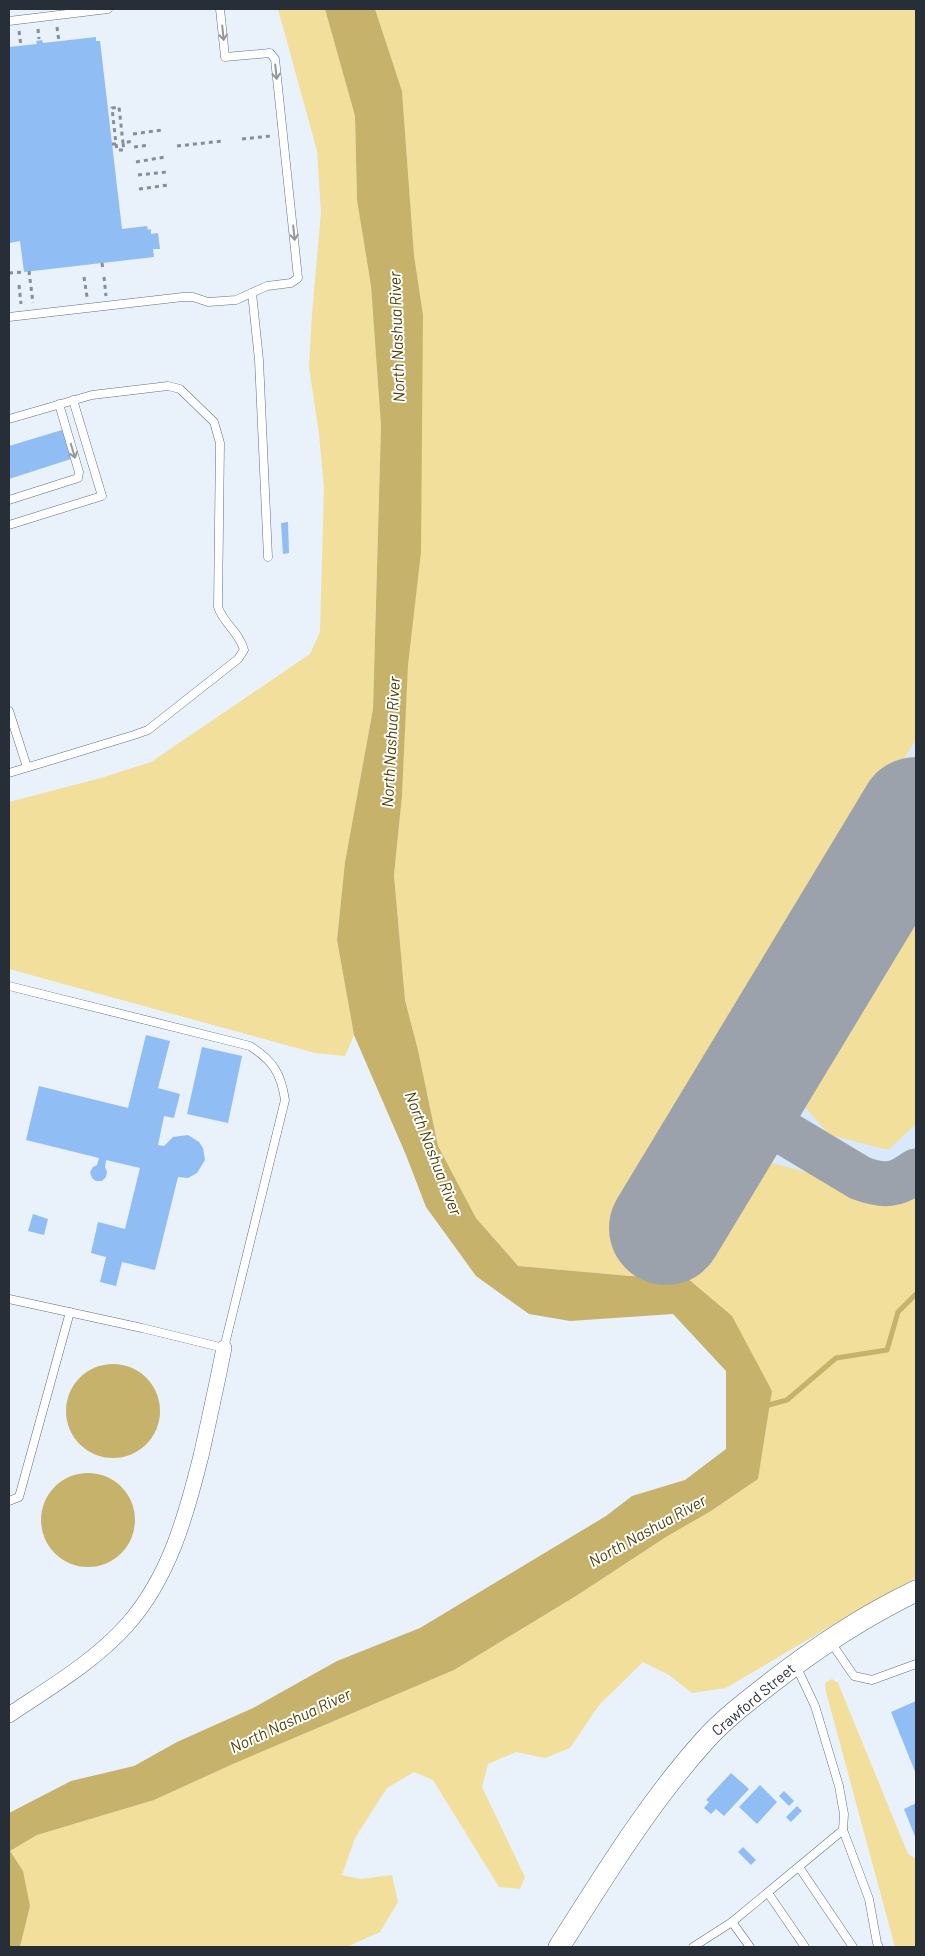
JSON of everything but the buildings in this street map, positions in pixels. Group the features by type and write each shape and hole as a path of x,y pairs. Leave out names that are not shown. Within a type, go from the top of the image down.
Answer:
{"main road":[{"name":"Crawford Street","path":"559,1947 613,1862 678,1771 707,1738 743,1704 829,1640 870,1615 916,1591"}],"street":[{"path":"9,1715 60,1682 95,1654 126,1626 147,1599 166,1566 183,1523 214,1400 224,1348"}],"lane":[{"path":"9,20 108,9"},
{"path":"9,317 188,297 214,302 236,300 273,284 291,282 298,278 273,56 266,52 225,57 220,9"},
{"path":"252,293 259,360 268,557"},
{"path":"9,419 92,395 175,386 214,422 220,443 217,600 220,614 240,639 244,650 238,659 148,730 9,773"},
{"path":"9,525 102,496 73,400"},
{"path":"9,500 78,478 79,472 59,404"},
{"path":"9,710 11,723 27,768"},
{"path":"9,986 250,1046 265,1055 276,1068 283,1084 286,1100 224,1348 9,1299"},
{"path":"9,1501 19,1497 70,1312"},
{"path":"829,1640 854,1676 872,1680 916,1664"},
{"path":"795,1664 815,1706 839,1786 844,1814 843,1830 868,1899 876,1946"},
{"path":"693,1947 732,1922 843,1830"},
{"path":"799,1867 853,1947"},
{"path":"768,1893 805,1947"},
{"path":"732,1922 750,1947"}],"path":[{"path":"57,26 59,42"},
{"path":"119,107 123,143 124,150 118,150 112,108 119,107"},
{"path":"133,134 162,130"},
{"path":"242,139 283,135"},
{"path":"177,146 223,141"},
{"path":"123,143 134,142"},
{"path":"134,147 150,145"},
{"path":"136,162 165,157"},
{"path":"138,175 167,172"},
{"path":"139,189 169,185"},
{"path":"102,263 103,270"},
{"path":"30,271 34,314"},
{"path":"9,274 24,272"},
{"path":"104,276 108,306"},
{"path":"84,277 88,308"},
{"path":"19,285 22,315"}],"shaded area":[{"path":"278,9 325,9 355,116 357,200 371,286 381,426 373,709 345,862 337,940 354,1035 345,1056 315,1053 9,969 9,802 101,778 151,762 310,654 320,632 324,488 319,434 309,367 321,212 317,151"},
{"path":"375,9 916,9 916,739 631,1211 699,1251 755,1159 818,1176 872,1198 894,1198 916,1189 916,1578 726,1688 692,1693 669,1675 643,1662 599,1705 570,1748 545,1758 516,1752 488,1764 482,1787 525,1877 520,1889 499,1887 433,1780 414,1772 387,1788 355,1838 342,1875 360,1879 392,1875 398,1902 380,1932 349,1946 20,1947 30,1906 10,1851 37,1835 154,1800 233,1764 454,1670 576,1596 666,1537 711,1511 758,1479 772,1391 687,1278 630,1276 518,1266 476,1218 438,1146 418,1050 405,1000 394,875 402,796 423,315 414,255 402,91"},
{"path":"916,575 916,1295 792,1363 637,1223 609,1153"},
{"path":"916,890 916,1124 888,1150 830,1135 793,1094"},
{"path":"832,1679 838,1683 908,1854 916,1859 916,1947 895,1947 826,1692 825,1683"}],"water":[{"name":"North Nashua River","path":"325,9 375,9 402,91 414,255 423,315 421,552 408,665 402,796 394,875 405,1000 418,1050 438,1146 476,1218 518,1266 630,1276 687,1278 732,1316 772,1391 758,1479 711,1511 666,1537 576,1596 454,1670 233,1764 154,1800 37,1835 10,1851 23,1871 30,1906 20,1947 9,1947 9,1813 71,1781 134,1766 177,1742 253,1708 337,1661 420,1628 606,1516 632,1496 685,1480 726,1449 726,1371 673,1314 570,1321 529,1314 476,1276 426,1207 406,1155 354,1035 337,940 345,862 373,709 381,426 371,286 357,200 355,116"},
{"path":"104,1364 122,1364 147,1377 157,1393 160,1411 157,1429 147,1445 122,1458 104,1458 79,1445 66,1420 66,1402 79,1377"},
{"path":"79,1473 97,1473 122,1486 132,1502 135,1520 132,1538 122,1554 97,1567 79,1567 54,1554 41,1529 41,1511 54,1486"}],"waterway":[{"path":"765,1406 787,1400 836,1358 887,1350 898,1312 916,1294"}],"taxiway":[{"path":"768,1060 763,1080 763,1106 772,1122 780,1130 868,1181 890,1184 902,1180 916,1171"}],"runway":[{"path":"666,1228 916,814"}]}
